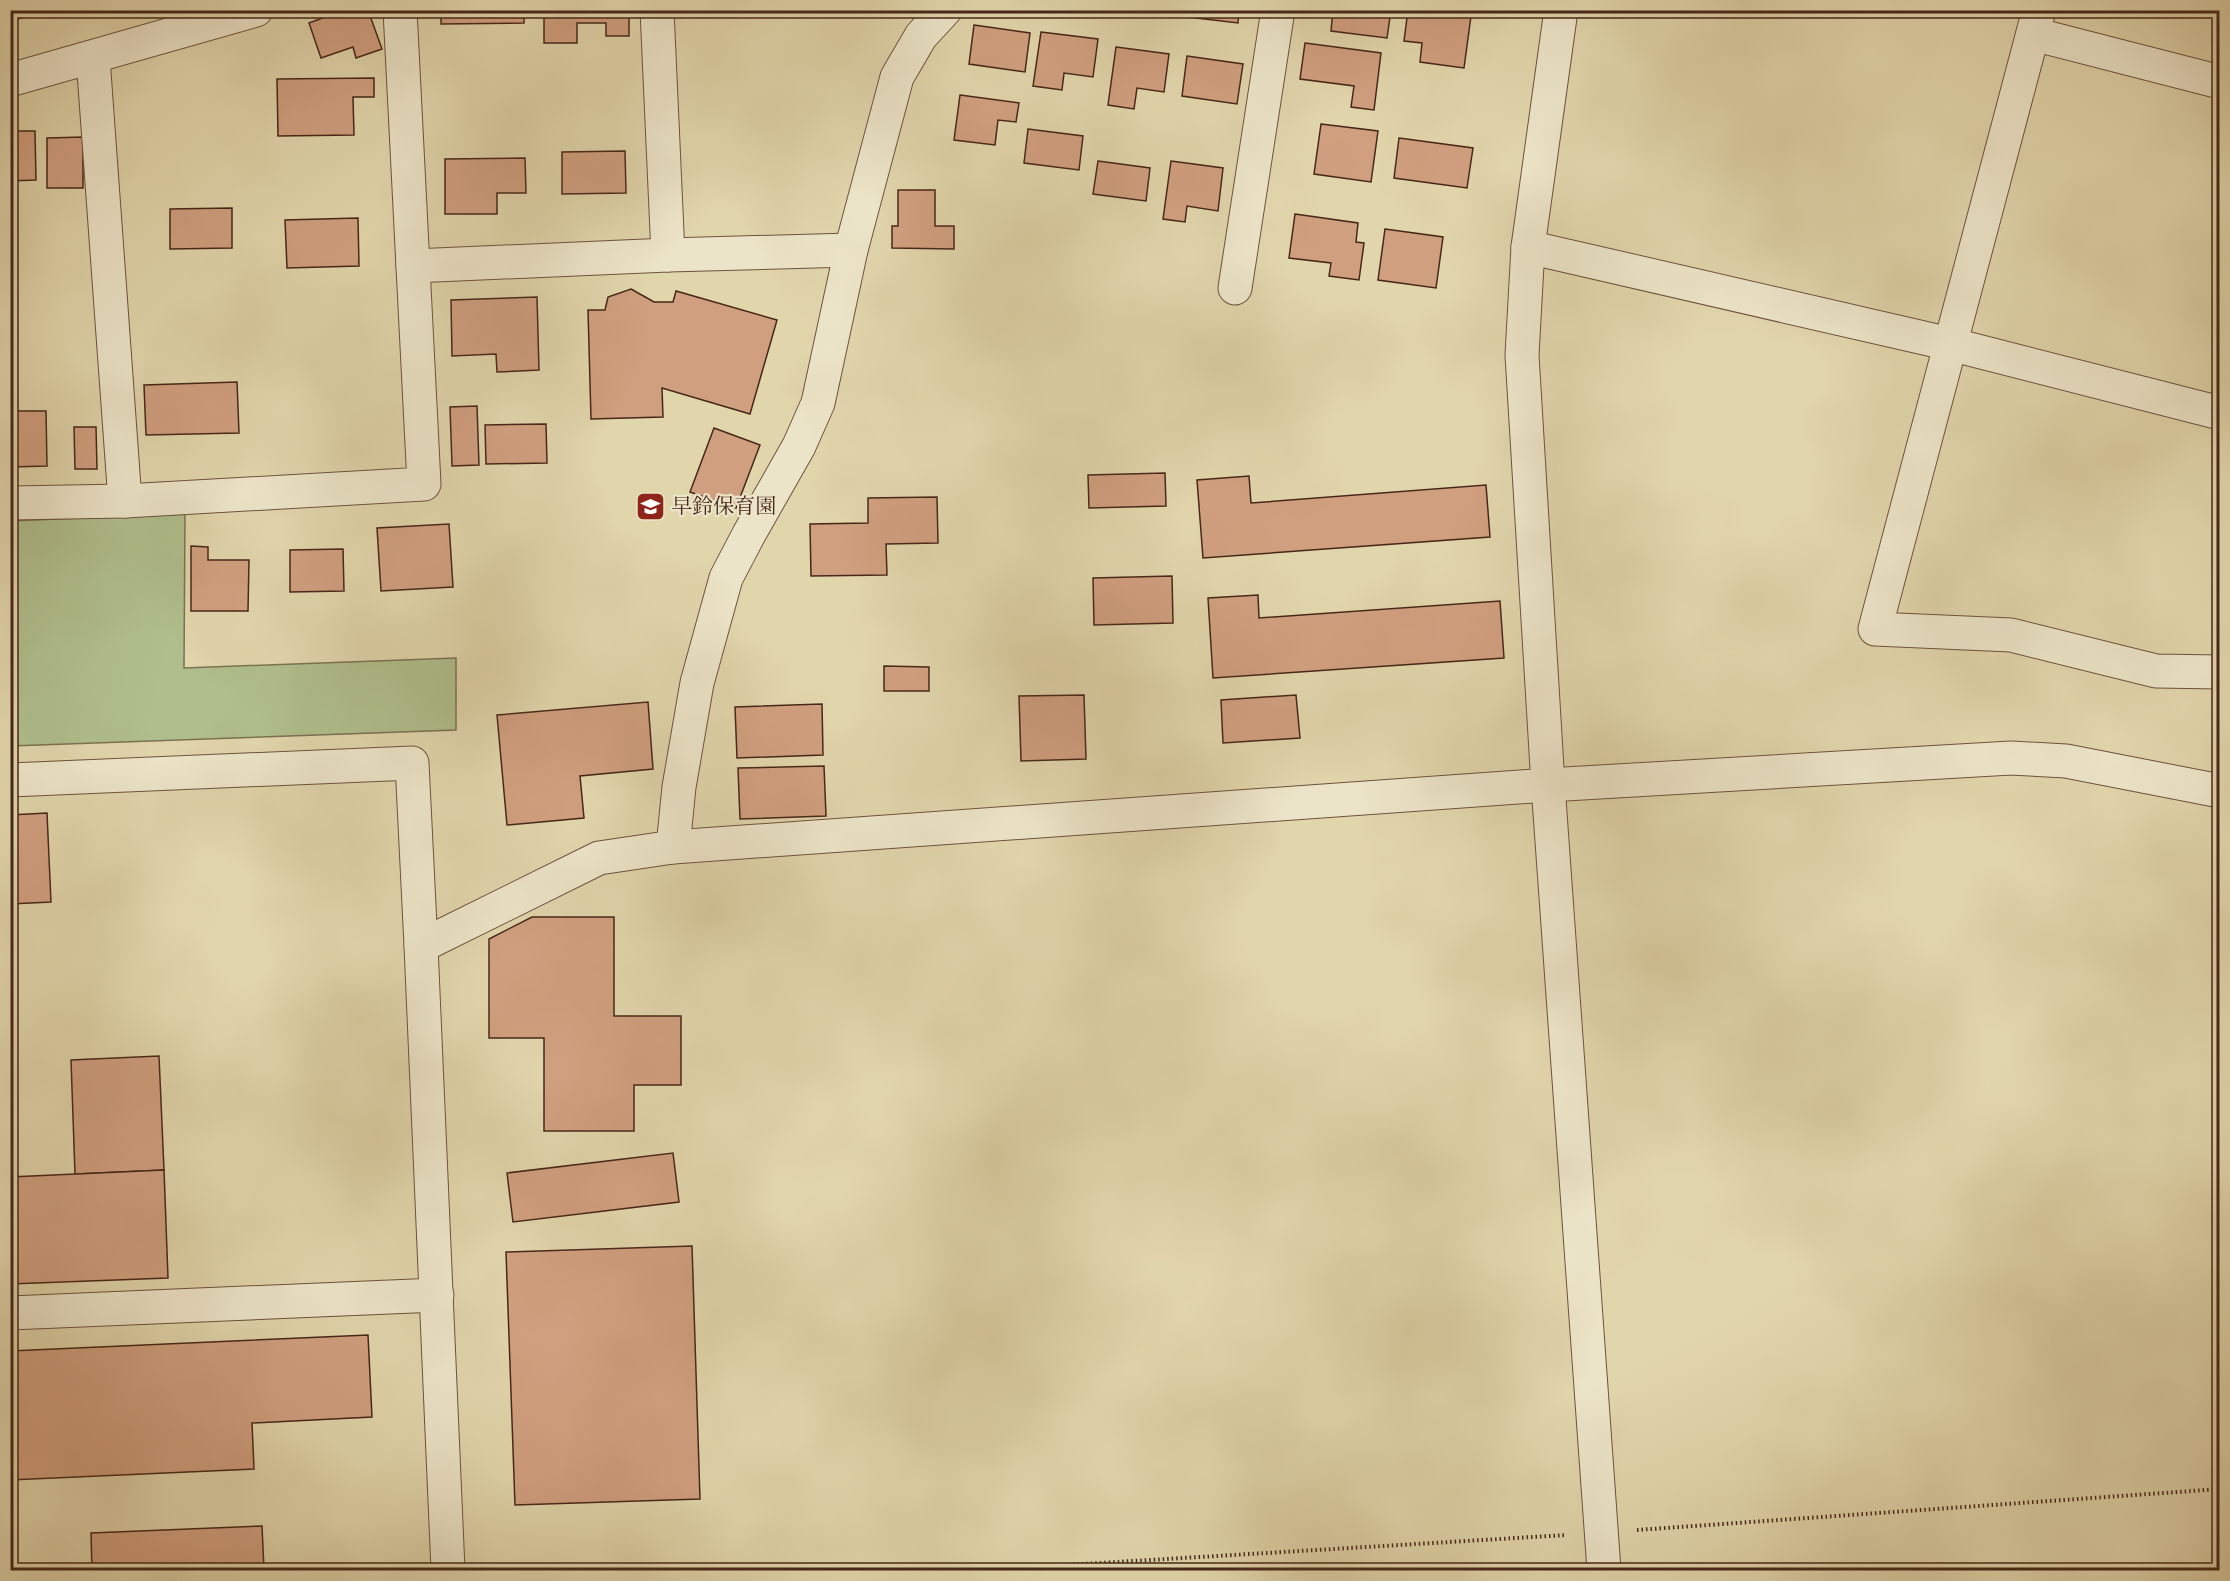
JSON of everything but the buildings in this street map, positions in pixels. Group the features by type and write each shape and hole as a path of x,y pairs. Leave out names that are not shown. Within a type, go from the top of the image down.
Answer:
{"street":[{"path":"10,80 256,10"},
{"path":"10,503 125,501 424,484 400,10"},
{"path":"657,10 668,255"},
{"path":"673,847 679,787 697,683 726,578 748,534 799,446 818,403 851,250 897,76 921,36 945,10"},
{"path":"1235,288 1278,10"},
{"path":"1561,10 1528,247 1522,355 1548,785 1604,1570"},
{"path":"2220,82 2036,22 1875,629 2011,635 2156,671 2220,672"},
{"path":"93,58 125,501"},
{"path":"1528,247 1950,344 2220,413"},
{"path":"413,266 851,250"},
{"path":"421,946 599,858 673,847 1548,785 2011,758 2066,761 2220,791"},
{"path":"10,780 412,763 448,1570"},
{"path":"10,1313 437,1295"}],"path":[{"path":"983,1570 1601,1533 2220,1489"}],"green space":[{"path":"185,514 184,668 456,658 456,730 11,746 10,521"}],"place":[{"name":"早鈴保育園","path":"650,506"}]}
